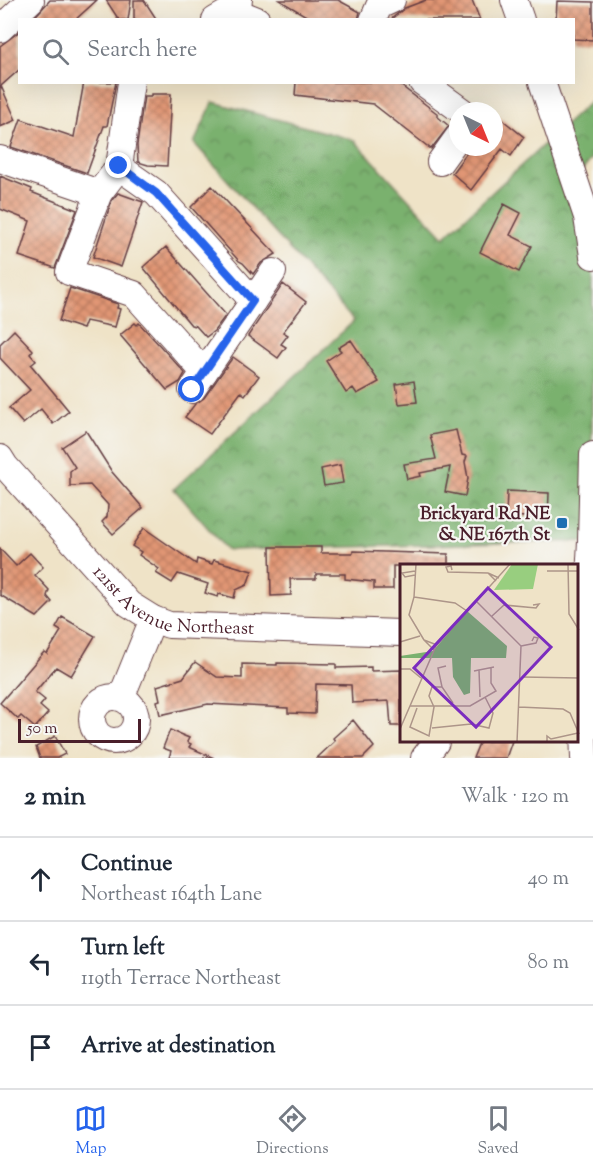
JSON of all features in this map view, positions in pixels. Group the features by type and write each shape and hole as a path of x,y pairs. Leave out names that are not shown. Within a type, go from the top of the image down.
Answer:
{"street":[{"path":"0,29 31,0"},
{"path":"374,18 379,6 392,0"},
{"path":"514,0 520,18"},
{"path":"228,10 251,18"},
{"path":"131,84 119,166 99,193 69,272 134,294 198,381 273,272"},
{"path":"426,84 450,102"},
{"path":"543,84 585,191 593,256"},
{"path":"440,162 449,150"},
{"path":"0,159 99,193"},
{"path":"119,166 156,193 253,301"},
{"path":"584,758 581,639 592,541 593,455"},
{"name":"121st Avenue Northeast","path":"2,464 129,604 153,619 169,625 400,633"},
{"path":"122,698 153,619"},
{"path":"424,758 435,743"}],"green space":[{"path":"593,99 593,157 575,180 593,253 591,541 227,550 174,489 354,321 194,143 213,102 354,140 444,237"}],"building":[{"path":"50,0 97,0 77,18 34,18"},
{"path":"106,0 131,0 128,18 118,18"},
{"path":"134,0 144,0 156,18 134,18"},
{"path":"279,0 338,0 360,12 358,18 310,18"},
{"path":"426,0 472,0 479,18 392,18 405,8"},
{"path":"557,1 593,2 593,40 575,39 575,18 556,18"},
{"path":"18,32 18,71 1,86 16,120 0,127 0,46"},
{"path":"84,84 116,84 107,126 104,126 87,173 11,147 21,119 74,137"},
{"path":"296,84 399,84 438,114 438,117 449,126 431,149 373,104 295,95"},
{"path":"151,94 171,94 167,166 138,162 137,145 144,96 151,96"},
{"path":"503,120 524,137 511,156 503,150"},
{"path":"464,156 497,156 471,190 452,173"},
{"path":"0,176 32,189 31,192 77,210 55,268 19,256 30,221 0,209"},
{"path":"212,186 276,254 261,263 253,274 191,207"},
{"path":"118,193 143,202 121,267 93,257 112,200"},
{"path":"504,204 521,213 510,235 532,246 519,272 480,252"},
{"path":"166,247 226,315 214,331 206,337 196,326 191,325 143,267"},
{"path":"283,284 306,302 283,332 288,335 281,344 286,347 278,358 248,336"},
{"path":"70,288 118,304 117,308 120,309 115,327 86,321 83,329 59,321"},
{"path":"135,323 137,325 139,323 185,373 180,382 167,390 120,335"},
{"path":"14,330 33,350 30,354 36,361 31,365 69,411 53,424 41,409 23,424 9,408 30,390 0,358 0,344"},
{"path":"351,340 379,382 357,394 353,388 346,393 326,361 341,351 338,348"},
{"path":"233,357 259,376 245,395 241,392 210,434 185,417 195,404 204,398"},
{"path":"414,381 417,402 399,404 396,384"},
{"path":"456,430 462,455 467,456 465,462 468,478 465,496 445,492 450,467 420,473 421,476 407,479 404,464 436,459 430,435"},
{"path":"86,431 112,472 143,508 113,534 102,522 107,517 108,505 90,485 70,486 70,471 75,467 62,447"},
{"path":"340,465 343,483 324,486 321,469"},
{"path":"507,491 549,493 548,518 506,516"},
{"path":"144,528 196,564 197,559 212,564 214,560 252,571 247,585 236,590 234,598 205,593 208,584 178,574 172,583 156,573 159,569 139,555 141,552 132,546"},
{"path":"270,547 321,547 321,553 353,553 353,551 448,554 448,564 393,566 393,589 374,589 374,582 345,579 345,574 316,574 316,579 290,579 291,595 271,596"},
{"path":"0,549 16,566 30,553 43,567 35,575 49,590 47,596 52,602 37,617 0,595"},
{"path":"62,617 95,636 71,676 56,667 35,692 45,700 40,706 48,713 35,728 21,716 18,719 0,703 44,652 47,654 61,631 56,628"},
{"path":"195,662 217,677 242,678 242,664 336,664 336,668 371,667 371,671 400,670 400,726 391,726 389,701 352,703 351,685 316,684 315,714 288,713 288,708 208,704 160,715 157,686 183,678"},
{"path":"353,720 374,747 363,758 317,758 335,741 333,738"},
{"path":"170,730 189,738 187,742 191,744 189,747 214,758 169,758 171,751 163,748"},
{"path":"55,736 65,754 57,758 40,758 36,747"},
{"path":"479,743 511,743 506,758 473,758"}],"place":[{"name":"Brickyard Rd NE & NE 167th St","path":"562,523"}],"route":[{"path":"119,166 156,193 253,301 192,390"}]}
